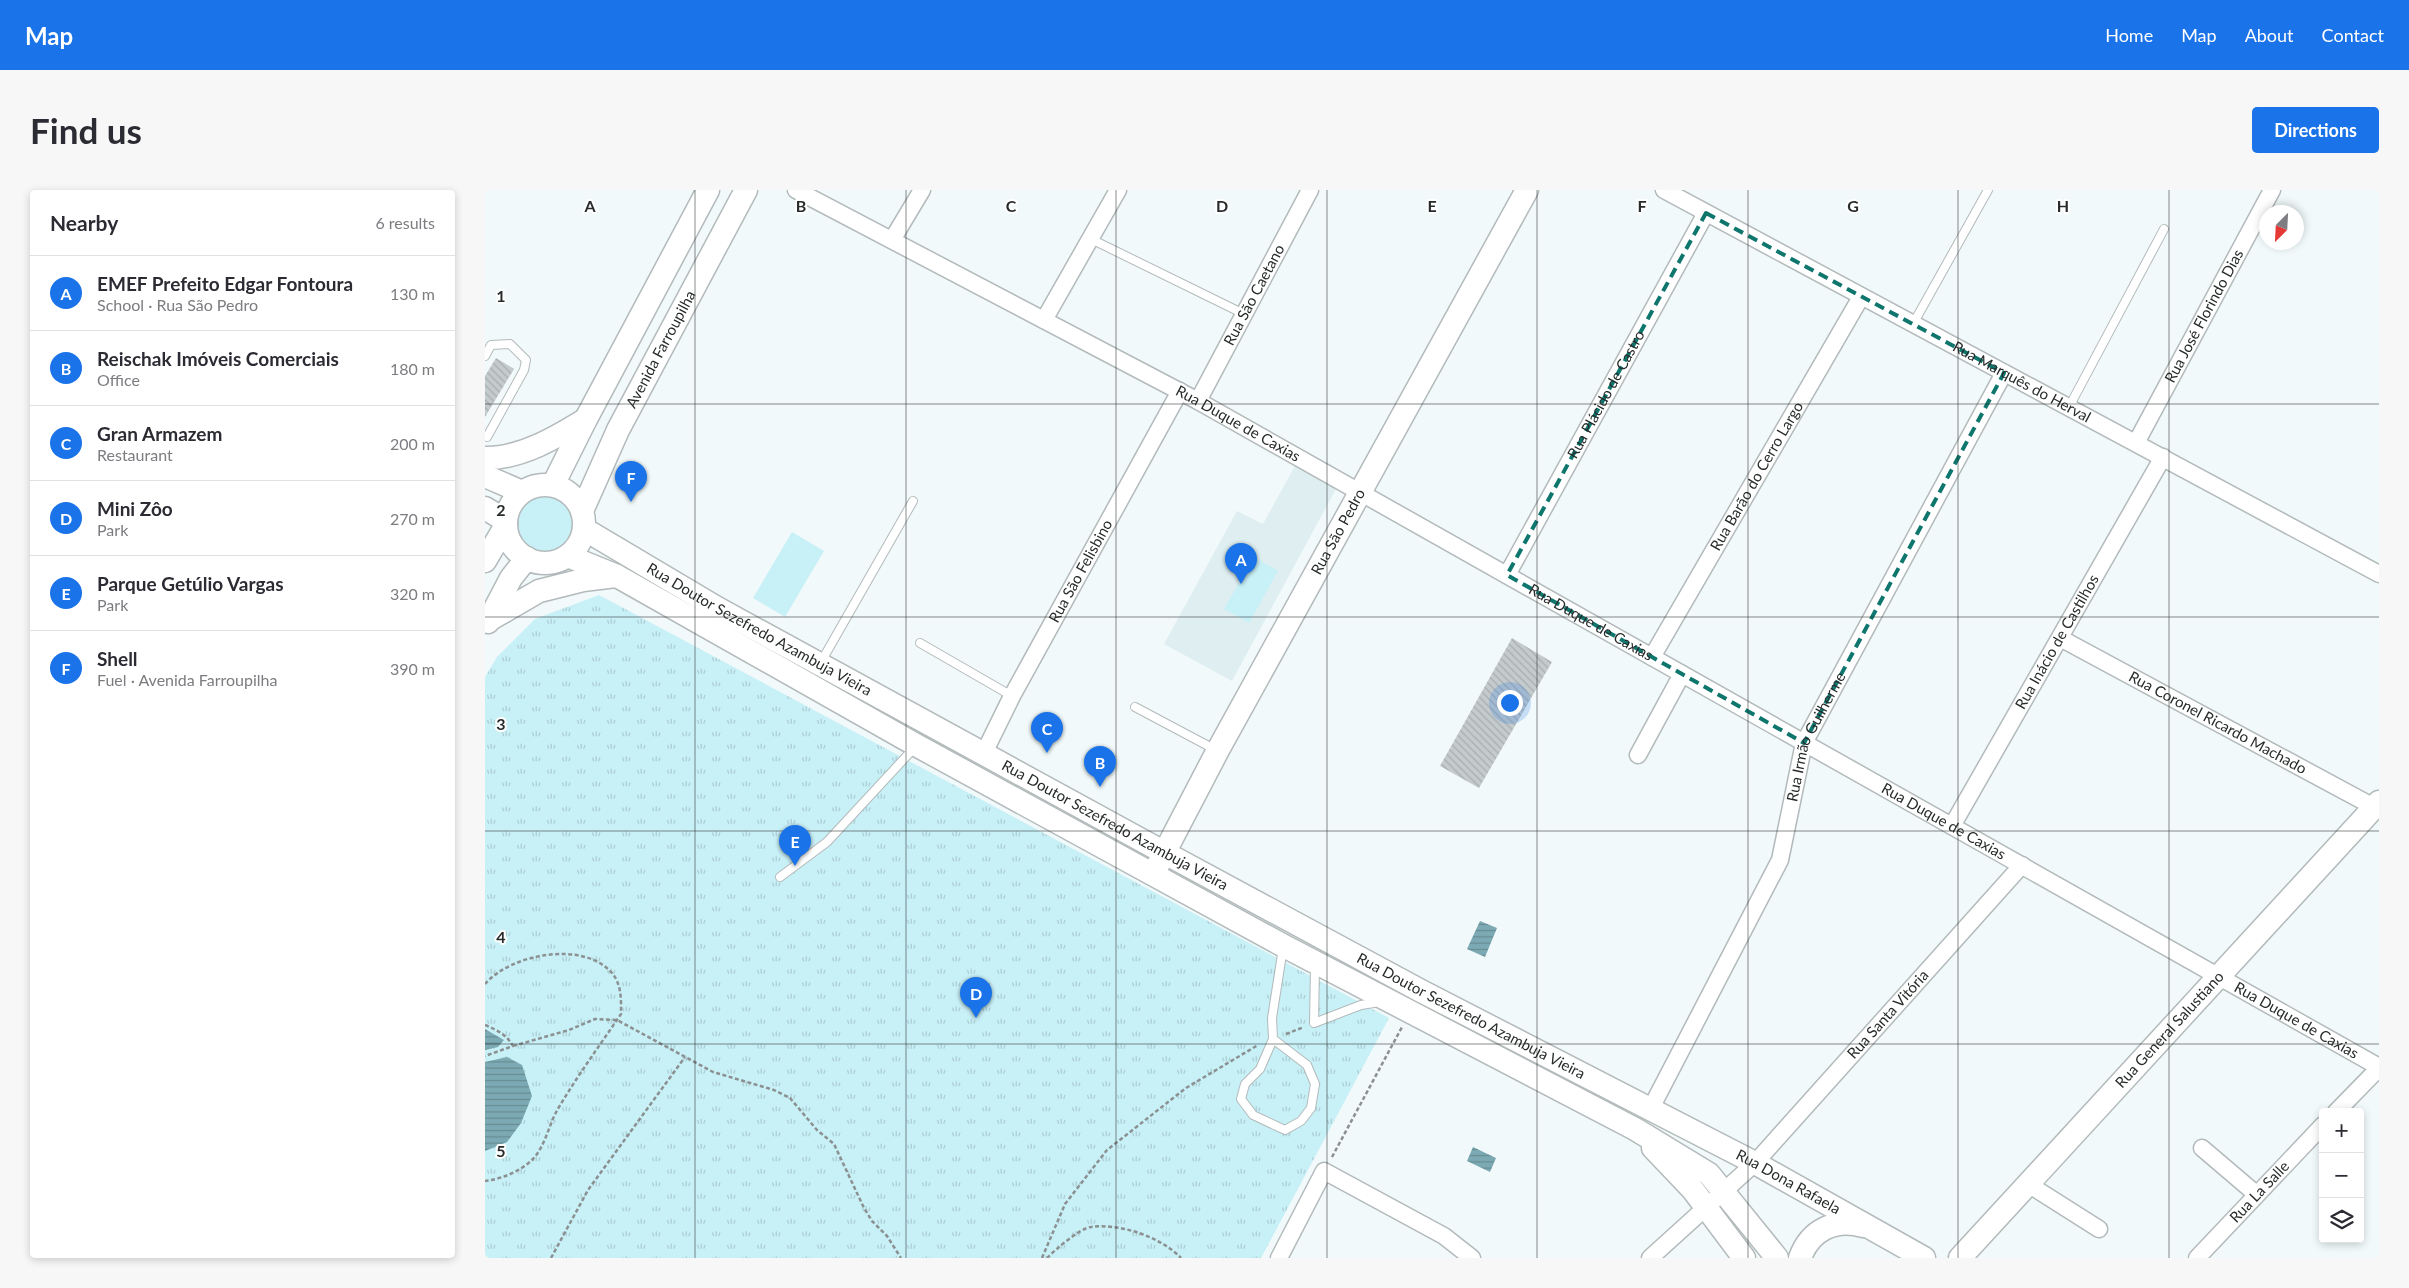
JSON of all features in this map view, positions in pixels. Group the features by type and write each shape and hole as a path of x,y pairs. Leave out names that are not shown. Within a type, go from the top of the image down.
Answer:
{"main road":[{"path":"553,485 708,190"},
{"name":"Avenida Farroupilha","path":"583,520 618,430 746,190"},
{"name":"Rua São Pedro","path":"1153,875 1218,750 1527,190"},
{"path":"486,447 497,458 551,441 586,419"},
{"path":"485,476 522,492"},
{"path":"485,508 506,523 511,543 527,558 548,563 568,556 579,544 583,520 576,499 566,490 553,485 542,485 522,492 511,505 506,523 485,561"},
{"name":"Rua Doutor Sezefredo Azambuja Vieira","path":"583,520 717,608 1421,991 1651,1110"},
{"name":"Rua Doutor Sezefredo Azambuja Vieira","path":"568,556 617,576 916,745 1153,875 1409,1013 1635,1129 1709,1174 1777,1258"},
{"path":"487,624 511,578 527,558"},
{"path":"487,624 539,591 583,580 617,576"},
{"name":"Rua General Salustiano","path":"1960,1258 2217,976 2377,805"},
{"name":"Rua Dona Rafaela","path":"1651,1110 1755,1164 1924,1258"},
{"name":"Rua Doutor Sezefredo Azambuja Vieira","path":"1635,1129 1707,1207 1744,1258"},
{"path":"1801,1258 1811,1238 1823,1229 1837,1224 1851,1223 1866,1226"}],"street":[{"name":"Rua Duque de Caxias","path":"796,190 1198,400 2379,1068"},
{"path":"892,240 922,190"},
{"path":"1044,320 1118,190"},
{"name":"Rua São Caetano","path":"1198,400 1310,190"},
{"name":"Rua Marquês do Herval","path":"1664,190 2379,574"},
{"name":"Rua José Florindo Dias","path":"2136,442 2272,190"},
{"name":"Rua Plácido de Castro","path":"1507,575 1706,213"},
{"name":"Rua Barão do Cerro Largo","path":"1652,657 1861,297"},
{"name":"Rua Irmão Guilherme","path":"1651,1110 1780,860 1804,743 2004,373"},
{"name":"Rua São Felisbino","path":"984,753 1012,696 1180,391"},
{"name":"Rua Inácio de Castilhos","path":"1952,826 2163,457"},
{"name":"Rua Coronel Ricardo Machado","path":"2060,638 2377,805"},
{"path":"1638,755 1682,674"},
{"name":"Rua Santa Vitória","path":"1650,1258 1755,1164 2021,866"},
{"path":"2340,1108 2379,1068"},
{"name":"Rua La Salle","path":"2197,1258 2319,1129"},
{"path":"2201,1148 2256,1194"},
{"path":"1279,1258 1324,1171 1444,1236 1472,1258"},
{"path":"2028,1184 2099,1229"}],"lane":[{"path":"1913,324 1988,190"},
{"path":"2069,407 2165,229"},
{"path":"1091,239 1244,314"},
{"path":"485,356 491,345 499,343 510,344 525,360 524,370 486,447"},
{"path":"820,664 913,502"},
{"path":"920,643 1012,696"},
{"path":"1135,707 1218,750"},
{"path":"780,877 827,842 916,745"},
{"path":"1273,1039 1307,1065 1315,1084 1311,1108 1301,1122 1285,1130 1253,1115 1241,1099 1245,1084 1259,1069 1273,1039 1272,1018 1284,946"},
{"path":"1315,962 1314,1023 1361,1005 1387,1001"}],"path":[{"path":"485,984 493,976 532,958 557,952 600,963 613,973 621,989 621,1014 558,1108 543,1143 533,1158 498,1180 485,1181"},
{"path":"1324,1171 1409,1013"},
{"path":"485,1056 569,1030 595,1019 617,1020 713,1072 774,1090 790,1098 817,1130 834,1144 864,1208 872,1221 887,1236 901,1258"},
{"path":"1042,1258 1065,1204 1107,1150 1187,1088 1261,1044 1314,1023"},
{"path":"485,1025 503,1034 513,1046"},
{"path":"551,1258 588,1190 685,1057"},
{"path":"1047,1258 1057,1248 1090,1227 1123,1228 1155,1238 1181,1258"}],"highlighted area":[{"path":"1706,213 2004,373 1804,743 1507,575"}],"shaded area":[{"path":"1296,464 1337,487 1232,681 1164,644 1237,511 1263,524"},
{"path":"1480,921 1497,928 1485,957 1467,949"},
{"path":"485,1029 504,1040 498,1047 485,1050"},
{"path":"507,1057 522,1065 532,1096 521,1123 507,1142 485,1151 485,1062"},
{"path":"1473,1147 1496,1158 1490,1172 1467,1161"}],"green space":[{"path":"545,491 558,493 568,501 576,511 578,524 576,537 568,547 558,555 545,557 532,555 522,547 514,537 512,524 514,511 522,501 532,493"},
{"path":"792,532 824,551 785,617 753,598"},
{"path":"1254,557 1278,571 1249,623 1224,609"},
{"path":"599,595 1389,1018 1261,1258 485,1258 485,677 497,657 535,619"}],"building":[{"path":"496,358 514,369 485,417 485,376"},
{"path":"1512,638 1552,662 1479,788 1440,766"}],"place":[{"name":"Shell","path":"631,502"},
{"name":"EMEF Prefeito Edgar Fontoura","path":"1241,584"},
{"name":"Gran Armazem","path":"1047,753"},
{"name":"Reischak Imóveis Comerciais","path":"1100,787"},
{"name":"Parque Getúlio Vargas","path":"795,866"},
{"name":"Mini Zôo","path":"976,1018"}]}
